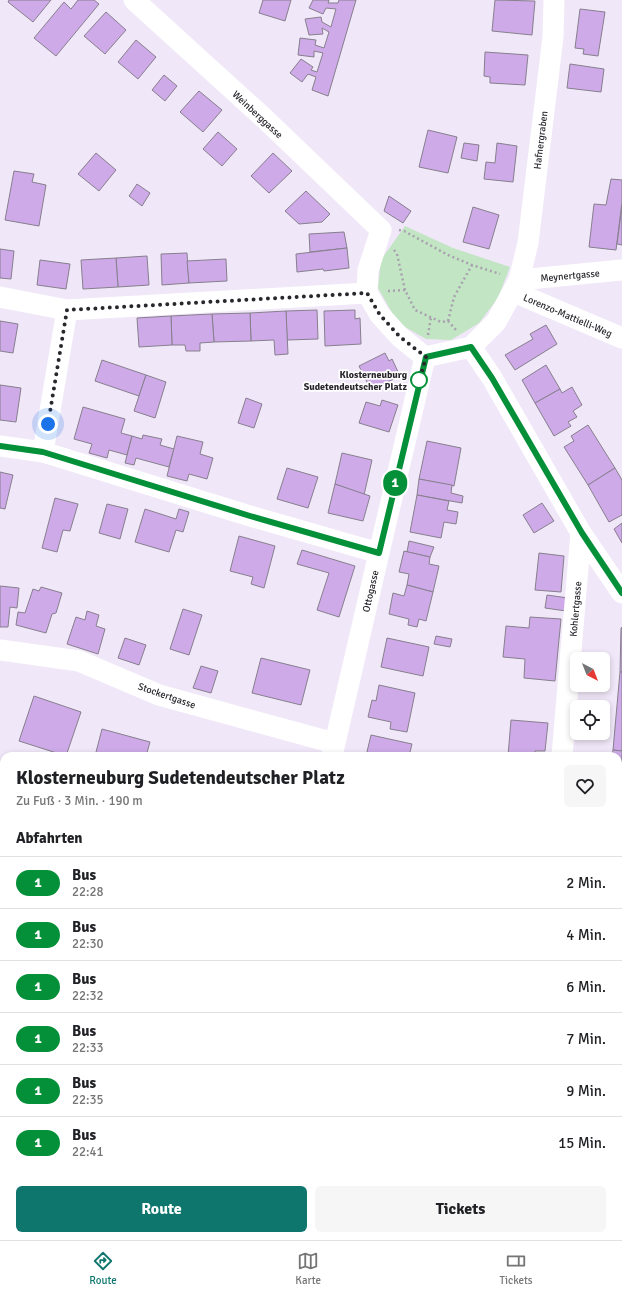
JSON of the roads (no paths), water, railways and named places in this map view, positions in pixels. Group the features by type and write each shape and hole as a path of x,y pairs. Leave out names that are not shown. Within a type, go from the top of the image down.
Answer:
{"street":[{"name":"Weinberggasse","path":"134,0 265,119 381,230 368,270 367,293"},
{"name":"Hafnergraben","path":"471,347 496,322 516,286 529,235 553,36 554,0"},
{"name":"Meynertgasse","path":"516,286 622,270"},
{"name":"Lorenzo-Mattielli-Weg","path":"516,286 622,338"},
{"path":"0,297 67,310 367,293 380,315 400,337 426,357 471,347 492,378 582,533 622,593"},
{"path":"43,452 67,310"},
{"name":"Ottogasse","path":"333,749 426,357"},
{"path":"0,446 43,452 250,516 379,553"},
{"name":"Kohlertgasse","path":"562,752 582,533"},
{"name":"Stockertgasse","path":"0,650 79,661 159,695 333,749"}],"place":[{"name":"Klosterneuburg Sudetendeutscher Platz","path":"419,380"}]}
